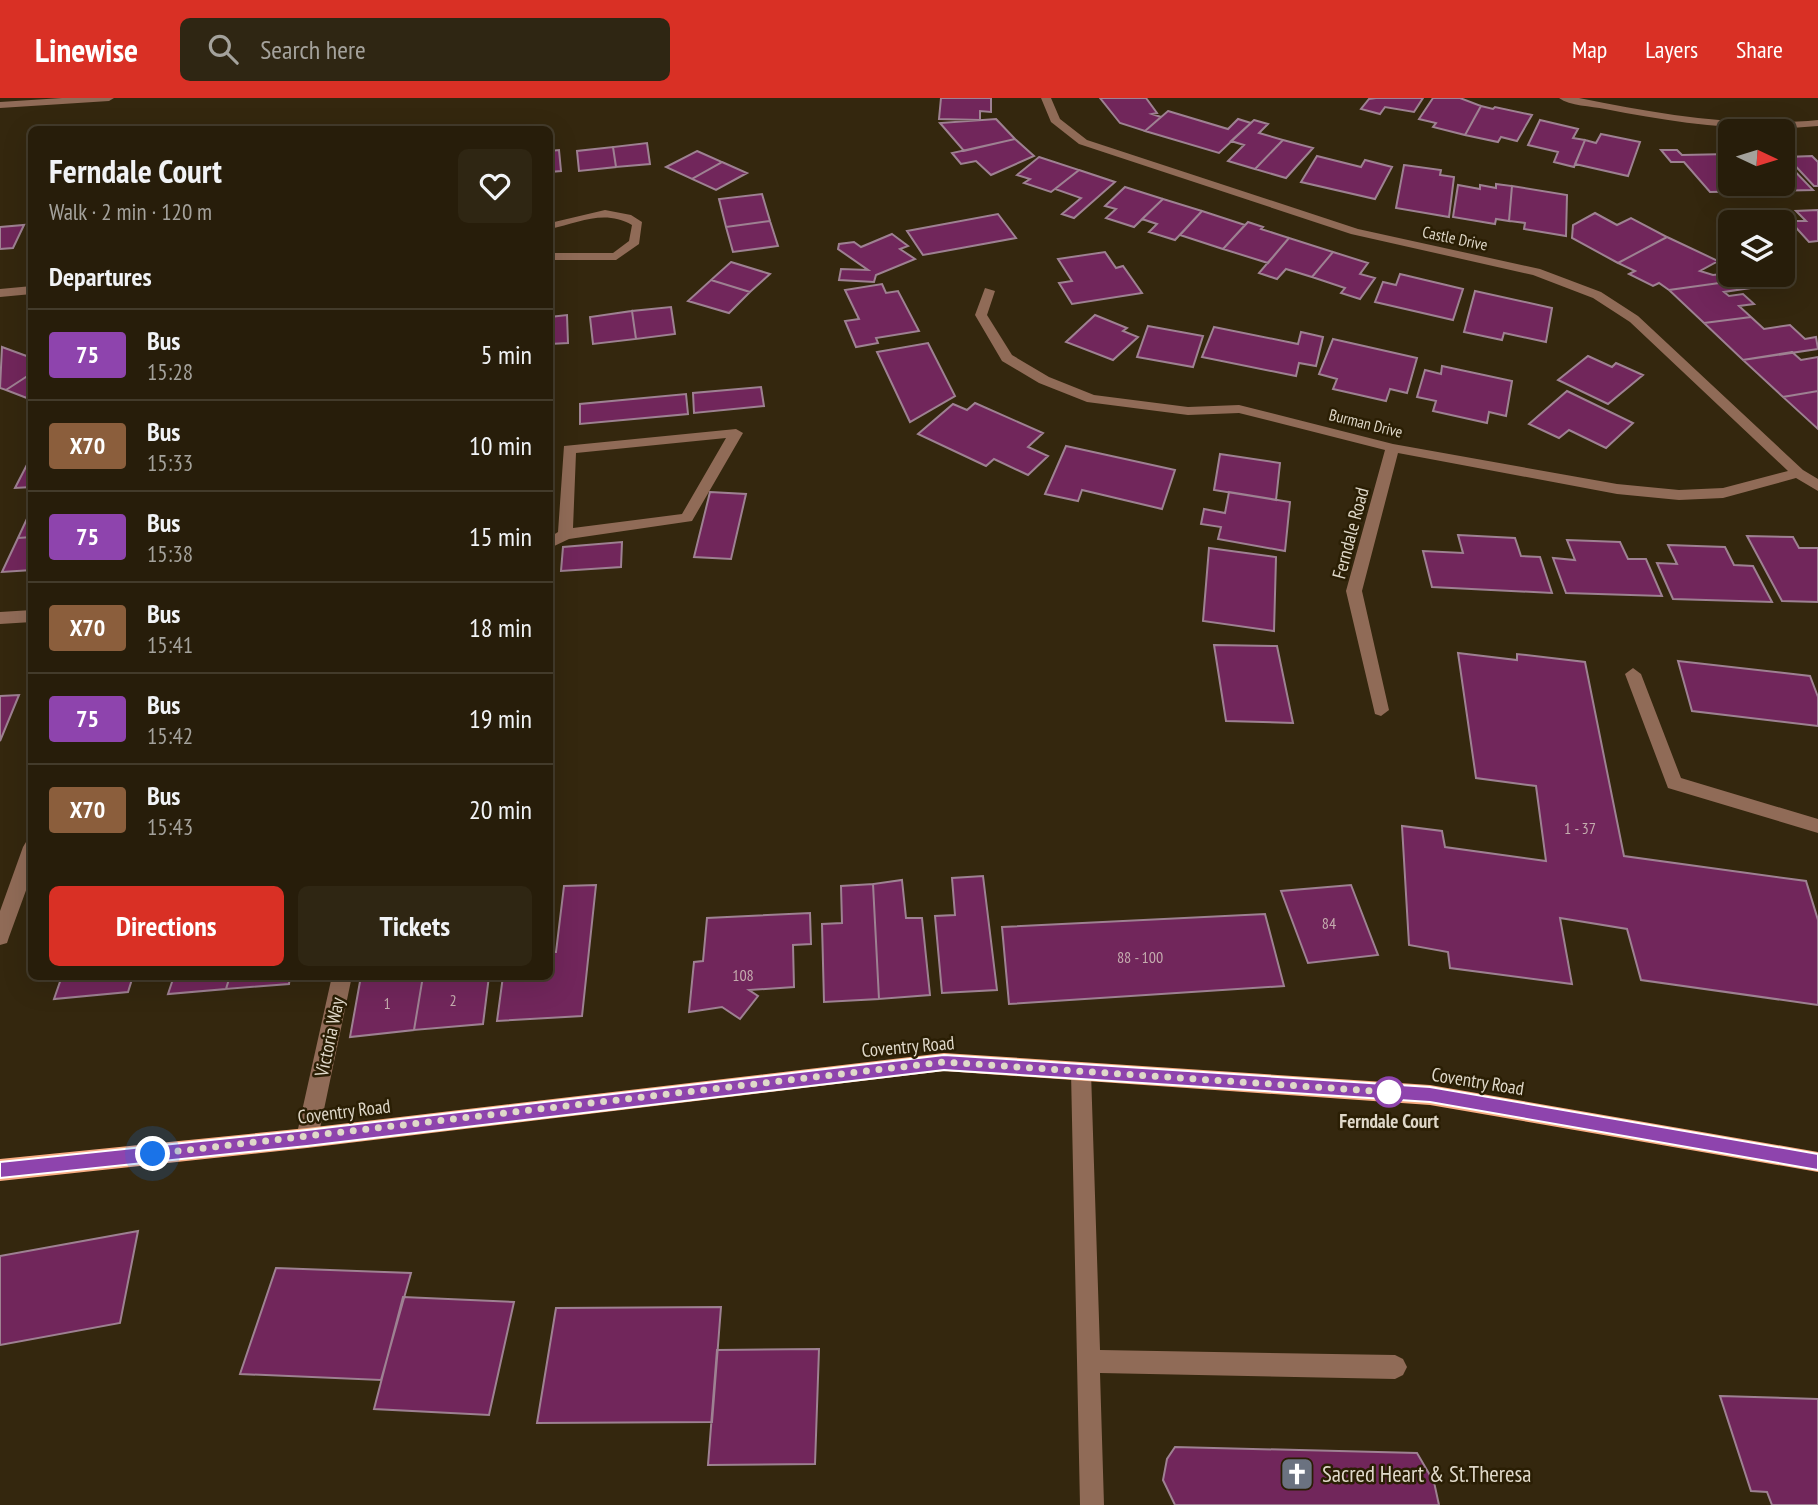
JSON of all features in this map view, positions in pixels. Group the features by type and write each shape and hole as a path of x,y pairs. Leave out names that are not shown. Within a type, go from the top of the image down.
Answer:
{"main road":[{"name":"Coventry Road","path":"0,1170 307,1138 944,1062 1430,1095 1818,1162"}],"street":[{"path":"0,104 109,98"},
{"name":"Castle Drive","path":"1046,98 1055,120 1083,142 1355,232 1536,272 1597,295 1634,319 1798,473 1818,486"},
{"path":"1563,98 1655,116 1745,127 1818,123"},
{"path":"553,225 589,214 624,214 638,224 635,242 616,256 553,257"},
{"path":"0,293 28,290"},
{"name":"Burman Drive","path":"989,291 981,315 1007,358 1044,380 1092,399 1188,411 1239,409 1393,448 1617,489 1679,495 1723,493 1798,473"},
{"path":"553,541 565,534 687,518 736,433 569,449 565,534"},
{"name":"Ferndale Road","path":"1381,710 1354,591 1393,448"},
{"path":"0,618 28,616"},
{"path":"1633,674 1674,783 1818,826"},
{"path":"0,936 28,859"},
{"name":"Victoria Way","path":"307,1138 341,980"},
{"path":"1081,1072 1092,1505"},
{"path":"1088,1361 1395,1367"}],"building":[{"path":"941,98 991,98 991,112 980,111 980,120 939,119"},
{"path":"1100,98 1146,98 1157,113 1152,114 1161,117 1145,131 1120,123"},
{"path":"1423,98 1414,112 1385,107 1380,114 1361,109 1369,99"},
{"path":"1433,98 1460,98 1481,106 1465,135 1433,127 1436,123 1419,119"},
{"path":"1481,106 1532,115 1517,141 1501,137 1498,142 1465,135"},
{"path":"1168,111 1228,129 1238,119 1251,123 1219,153 1145,131"},
{"path":"996,119 1015,139 964,151 940,123"},
{"path":"1254,120 1268,124 1259,133 1283,140 1255,169 1228,161 1244,145 1231,141"},
{"path":"1540,120 1578,129 1573,138 1585,140 1574,167 1554,162 1558,152 1528,145"},
{"path":"1601,134 1640,142 1628,176 1575,164 1585,140 1596,143"},
{"path":"1015,139 1034,156 991,175 976,161 961,164 952,153"},
{"path":"1283,140 1313,148 1286,178 1255,169"},
{"path":"647,143 650,164 616,167 613,147"},
{"path":"613,147 616,167 579,171 577,151"},
{"path":"559,150 561,171 553,172 553,151"},
{"path":"1661,150 1677,150 1682,155 1718,154 1718,192 1710,192 1684,162 1671,162"},
{"path":"697,151 722,162 692,179 666,167"},
{"path":"1317,156 1361,167 1365,160 1392,167 1375,199 1301,182"},
{"path":"1812,156 1818,162 1818,186 1814,186 1796,167 1796,157"},
{"path":"1039,157 1079,170 1051,192 1024,183 1030,179 1017,175"},
{"path":"722,162 747,173 716,190 692,179"},
{"path":"1404,165 1441,170 1440,175 1454,177 1449,217 1396,208"},
{"path":"1079,170 1115,182 1074,218 1062,214 1081,198 1055,189"},
{"path":"1796,172 1813,190 1796,190"},
{"path":"1496,184 1512,186 1509,221 1496,219 1495,224 1453,217 1458,185 1480,189 1480,185 1496,188"},
{"path":"1512,186 1567,195 1566,236 1524,229 1525,223 1509,221"},
{"path":"1125,187 1163,199 1134,227 1106,218 1116,209 1105,206"},
{"path":"762,194 770,221 726,227 719,199"},
{"path":"1163,199 1202,211 1175,240 1149,232 1157,224 1142,219"},
{"path":"1818,210 1818,241 1809,242 1795,227 1795,221 1806,221 1796,211"},
{"path":"1202,211 1245,225 1223,249 1180,235"},
{"path":"1595,213 1617,225 1631,218 1667,237 1618,263 1572,238 1573,225"},
{"path":"998,214 1016,238 923,255 907,231"},
{"path":"770,221 778,246 733,252 726,227"},
{"path":"1248,222 1289,238 1268,263 1223,249"},
{"path":"24,225 13,248 0,249 0,227"},
{"path":"892,234 908,246 900,249 915,259 876,275 874,282 839,280 841,269 868,270 838,249 839,244 854,242 861,247"},
{"path":"1667,237 1718,261 1700,271 1718,274 1718,283 1669,290 1659,283 1653,286 1629,274 1635,271 1618,263"},
{"path":"1289,238 1333,252 1312,277 1286,269 1277,279 1259,273"},
{"path":"1105,252 1116,268 1123,266 1142,293 1072,304 1059,283 1072,281 1058,259"},
{"path":"1333,252 1368,263 1360,274 1375,278 1360,299 1341,293 1345,288 1312,277"},
{"path":"731,262 770,274 750,292 711,280"},
{"path":"1400,274 1463,289 1453,320 1375,302 1383,282 1396,285"},
{"path":"711,280 750,292 729,313 688,301"},
{"path":"1718,283 1718,287 1757,287 1724,292 1729,296 1743,294 1754,304 1739,306 1751,317 1704,323 1669,290"},
{"path":"882,284 886,293 898,291 919,331 876,338 878,343 856,347 845,321 859,319 845,290"},
{"path":"1475,291 1552,308 1546,342 1504,333 1502,340 1464,332"},
{"path":"671,307 675,334 636,339 632,311"},
{"path":"632,311 636,339 593,344 590,317"},
{"path":"567,315 568,343 553,344 553,317"},
{"path":"1095,315 1127,328 1123,331 1138,337 1113,360 1066,342"},
{"path":"1751,317 1764,329 1790,325 1805,339 1816,337 1818,349 1743,360 1704,323"},
{"path":"1148,326 1203,336 1193,367 1137,357"},
{"path":"1214,327 1298,344 1301,332 1323,337 1316,366 1299,363 1296,376 1202,357"},
{"path":"1333,339 1417,358 1407,393 1390,389 1386,401 1333,389 1337,379 1319,374"},
{"path":"928,343 955,396 910,422 877,352"},
{"path":"2,347 28,357 28,376 6,390 0,388"},
{"path":"1792,352 1801,360 1818,357 1818,391 1783,397 1743,360"},
{"path":"1588,356 1612,367 1616,363 1643,375 1608,404 1558,380"},
{"path":"1442,366 1512,381 1506,416 1489,412 1487,423 1433,411 1436,401 1417,397 1425,370 1441,374"},
{"path":"28,376 28,398 6,390"},
{"path":"761,387 764,406 694,413 693,393"},
{"path":"1567,391 1633,423 1606,448 1569,430 1559,438 1529,424"},
{"path":"1818,391 1818,429 1783,397"},
{"path":"686,394 688,414 580,424 580,404"},
{"path":"975,403 1043,433 1028,447 1048,456 1028,475 994,459 986,466 918,434 953,404 967,410"},
{"path":"1066,446 1175,470 1162,509 1082,490 1078,501 1045,494"},
{"path":"1220,454 1280,463 1276,500 1214,490"},
{"path":"28,463 28,487 15,488"},
{"path":"710,492 746,494 731,559 694,557"},
{"path":"1229,492 1290,502 1285,551 1218,539 1221,527 1201,524 1204,509 1225,513"},
{"path":"28,517 28,537 18,538"},
{"path":"1458,535 1515,538 1521,556 1540,557 1552,593 1432,587 1423,551 1463,553"},
{"path":"1747,536 1793,537 1799,548 1818,548 1818,602 1782,601"},
{"path":"28,537 28,570 2,572 18,538"},
{"path":"1567,540 1620,542 1628,559 1646,559 1662,596 1566,593 1553,558 1575,560"},
{"path":"622,542 621,567 561,571 563,547"},
{"path":"1668,545 1725,547 1734,565 1753,566 1772,602 1673,599 1657,563 1677,564"},
{"path":"1209,548 1276,557 1274,631 1203,621"},
{"path":"1214,645 1277,646 1293,723 1226,721"},
{"path":"1458,653 1517,660 1517,654 1585,662 1624,856 1806,881 1818,920 1818,1005 1641,980 1627,929 1560,918 1572,984 1450,968 1448,952 1409,945 1402,826 1442,831 1445,847 1546,861 1536,786 1476,778"},
{"path":"1678,661 1810,676 1818,697 1818,726 1692,711"},
{"path":"19,695 0,741 0,696"},
{"path":"983,876 997,990 942,993 935,916 955,915 952,878"},
{"path":"902,880 906,918 922,918 930,995 879,999 873,884"},
{"path":"873,884 879,999 824,1002 822,924 842,923 841,886"},
{"path":"596,885 582,1016 497,1021 502,980 553,980 553,952 556,952 564,886"},
{"path":"1351,885 1378,955 1308,963 1281,891"},
{"path":"810,913 811,944 793,945 794,987 749,990 758,996 740,1019 722,1007 689,1012 694,962 703,961 707,918"},
{"path":"1265,914 1284,986 1009,1004 1002,927"},
{"path":"61,980 132,980 128,992 54,999"},
{"path":"173,980 229,980 226,989 168,994"},
{"path":"229,980 290,980 289,984 226,989"},
{"path":"360,980 422,980 414,1030 350,1037"},
{"path":"422,980 488,980 483,1024 414,1030"},
{"path":"138,1231 120,1323 0,1345 0,1256"},
{"path":"276,1268 411,1273 381,1380 240,1374"},
{"path":"403,1297 514,1302 489,1415 374,1409"},
{"path":"721,1307 712,1422 537,1423 556,1308"},
{"path":"819,1349 815,1464 708,1465 717,1350"},
{"path":"1720,1396 1818,1399 1818,1505 1772,1505 1767,1492 1751,1491"},
{"name":"Sacred Heart & St.Theresa","path":"1175,1447 1417,1453 1434,1482 1439,1505 1175,1505 1163,1480 1167,1459"}],"bus line":[{"name":"75","path":"0,1170 307,1138 944,1062 1430,1095 1818,1162"}],"place":[{"name":"Ferndale Court","path":"1389,1092"},
{"name":"Sacred Heart & St.Theresa","path":"1297,1474"}],"route":[{"path":"153,1154 944,1062 1389,1092"}]}
